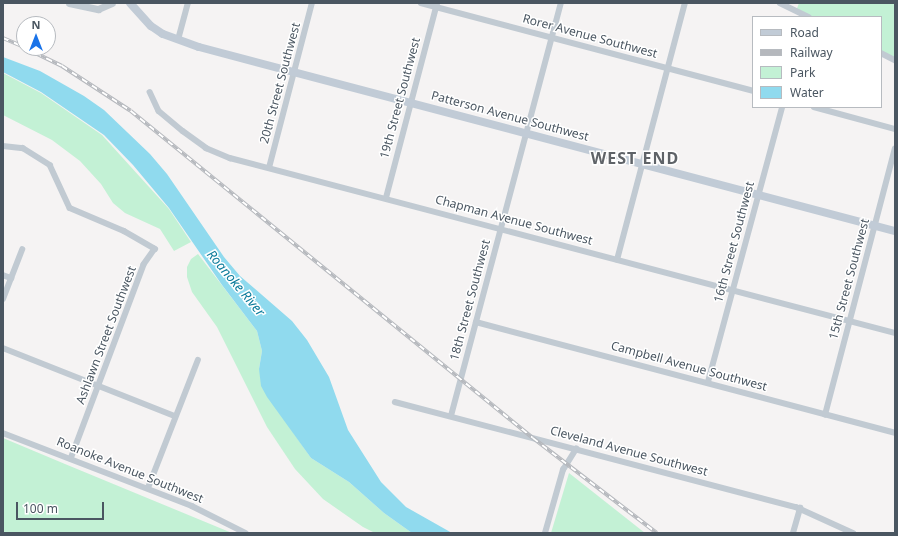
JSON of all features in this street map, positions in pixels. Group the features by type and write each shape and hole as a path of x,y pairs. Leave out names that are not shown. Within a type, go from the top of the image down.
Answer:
{"main road":[{"name":"Patterson Avenue Southwest","path":"130,3 150,28 178,40 895,231"}],"street":[{"path":"69,3 98,9 112,3"},
{"path":"178,40 188,3"},
{"name":"20th Street Southwest","path":"269,168 312,3"},
{"name":"Rorer Avenue Southwest","path":"421,3 436,5 551,38 752,91"},
{"name":"18th Street Southwest","path":"451,416 561,3"},
{"path":"617,260 685,3"},
{"path":"780,3 805,16"},
{"name":"19th Street Southwest","path":"386,198 436,5"},
{"path":"882,54 895,60"},
{"name":"Chapman Avenue Southwest","path":"150,92 159,111 198,143 218,154 895,333"},
{"name":"16th Street Southwest","path":"708,382 782,108"},
{"path":"818,108 895,128"},
{"name":"Ashlawn Street Southwest","path":"3,146 23,148 50,165 68,207 124,231 156,249 144,265 71,459"},
{"name":"15th Street Southwest","path":"825,415 895,149"},
{"path":"3,299 22,250"},
{"path":"3,274 11,278"},
{"name":"Campbell Avenue Southwest","path":"476,322 708,382 895,433"},
{"path":"3,348 175,416"},
{"path":"148,488 198,360"},
{"name":"Cleveland Avenue Southwest","path":"395,402 800,508 853,533"},
{"name":"Roanoke Avenue Southwest","path":"3,433 192,506 246,533"},
{"path":"545,533 563,470 576,449"},
{"path":"793,533 800,508"}],"green space":[{"path":"799,3 895,3 895,60 882,54 882,16 807,16 796,11"},
{"path":"3,73 41,93 102,135 169,209 191,242 174,251 160,229 125,213 113,203 101,184 80,161 52,140 3,115"},
{"path":"198,254 257,331 262,351 259,369 290,428 311,458 349,482 384,513 412,533 375,533 363,527 323,499 295,469 267,427 217,327 192,292 187,277 187,267 191,259"},
{"path":"3,438 65,464 232,533 3,533"},
{"path":"569,473 645,533 551,533"}],"water":[{"name":"Roanoke River","path":"3,57 40,71 84,96 104,110 150,154 167,174 224,257 240,276 292,321 307,340 329,377 348,430 381,482 406,507 452,533 412,533 384,513 349,482 311,458 267,397 261,386 259,369 262,351 257,331 222,285 169,208 133,165 104,135 41,92 3,72"}],"railway":[{"path":"3,38 16,44"},
{"path":"41,56 62,66 131,111 533,438 657,533"}],"district":[{"name":"WEST END","path":"635,158"}]}
